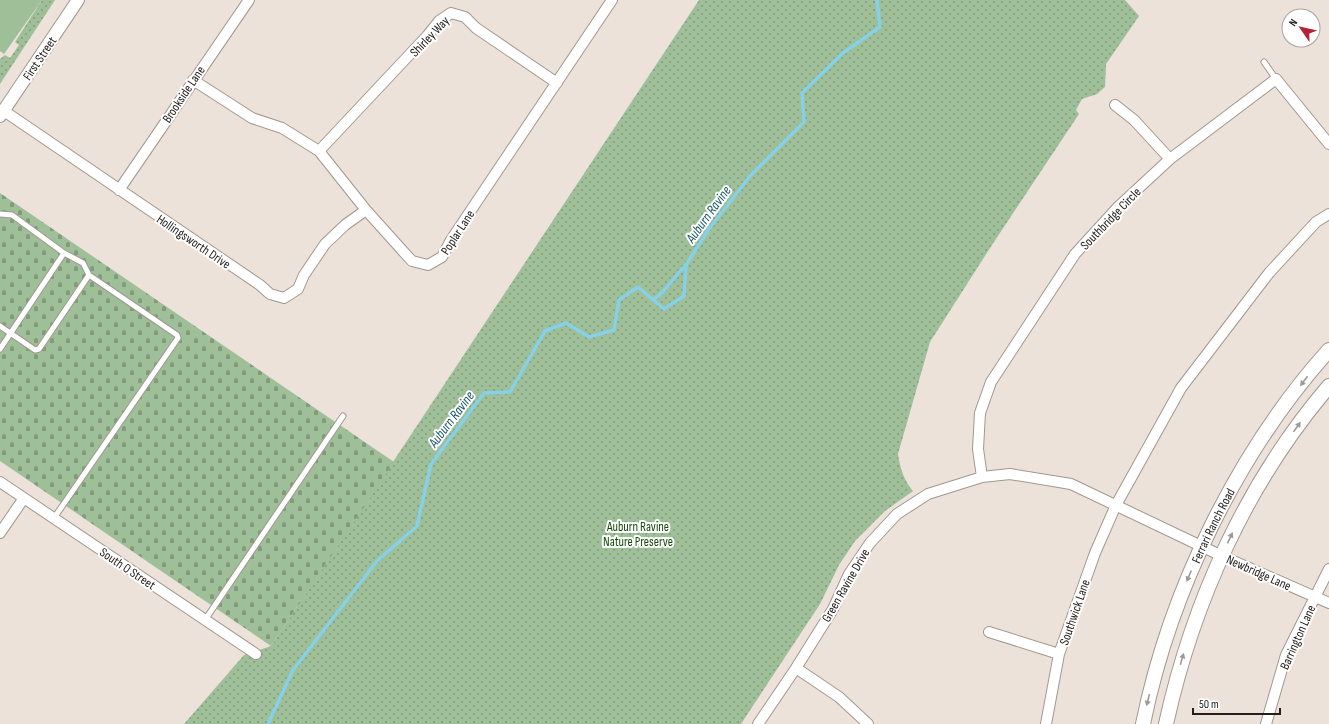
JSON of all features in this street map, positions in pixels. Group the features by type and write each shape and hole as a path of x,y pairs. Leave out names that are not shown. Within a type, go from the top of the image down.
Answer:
{"main road":[{"name":"Ferrari Ranch Road","path":"1166,724 1226,498 1252,455 1292,397 1329,350"},
{"name":"Ferrari Ranch Road","path":"1143,724 1154,678 1170,623 1212,551 1245,509 1272,464 1306,415 1329,386"}],"street":[{"name":"First Street","path":"1,114 78,0"},
{"name":"Brookside Lane","path":"119,190 249,0"},
{"name":"Poplar Lane","path":"193,80 252,118 282,128 319,151 366,210 412,261 428,265 442,258 451,240 612,0"},
{"name":"Shirley Way","path":"319,151 427,36 439,21 451,13 465,17 476,28 557,83"},
{"path":"1276,79 1329,144"},
{"name":"Southbridge Circle","path":"982,477 978,449 980,413 990,382 1075,254 1117,208 1170,159 1276,79"},
{"path":"1115,104 1134,120 1170,159"},
{"name":"Hollingsworth Drive","path":"1,114 119,190 260,285 270,294 284,298 298,289 304,275 325,244 345,225 366,210"},
{"path":"1116,505 1181,388 1269,273 1316,222 1329,214"},
{"name":"Green Ravine Drive","path":"758,724 796,668 833,609 849,574 870,543 897,514 928,494 982,477 1010,474 1071,484 1212,551"},
{"name":"South O Street","path":"0,482 256,654"},
{"path":"0,533 24,498"},
{"name":"Southwick Lane","path":"1046,724 1059,654 1094,553 1116,505"},
{"name":"Newbridge Lane","path":"1212,551 1329,603"},
{"name":"Barrington Lane","path":"1266,724 1286,654 1329,569"},
{"path":"990,632 1059,654"},
{"path":"796,668 839,697 868,724"}],"lane":[{"path":"1264,62 1276,79"},
{"path":"0,214 12,215 64,253 83,264 89,275 177,335 178,338 54,518"},
{"path":"0,349 64,253"},
{"path":"0,326 35,350 39,349 89,275"},
{"path":"205,620 343,416"}],"green space":[{"path":"0,0 42,0 4,54 0,51"},
{"path":"42,0 55,0 0,84 0,59 5,55 10,58 19,45 15,42"},
{"name":"Auburn Ravine Nature Preserve","path":"699,0 1125,0 1139,16 1106,64 1105,87 1097,94 1082,99 1076,110 1079,114 930,342 898,454 903,474 913,491 885,511 855,541 839,565 820,604 741,724 184,724 244,655 271,646"},
{"path":"0,193 394,462 271,646 0,461"}],"waterway":[{"name":"Auburn Ravine","path":"268,724 293,670 377,561 417,526 431,464 484,393 510,392 545,331 566,323 589,337 614,330 619,300 638,287 664,309 684,296 686,265 709,229 750,176 804,122 802,93 843,53 880,27 877,0"},
{"path":"654,299 686,265"}]}
